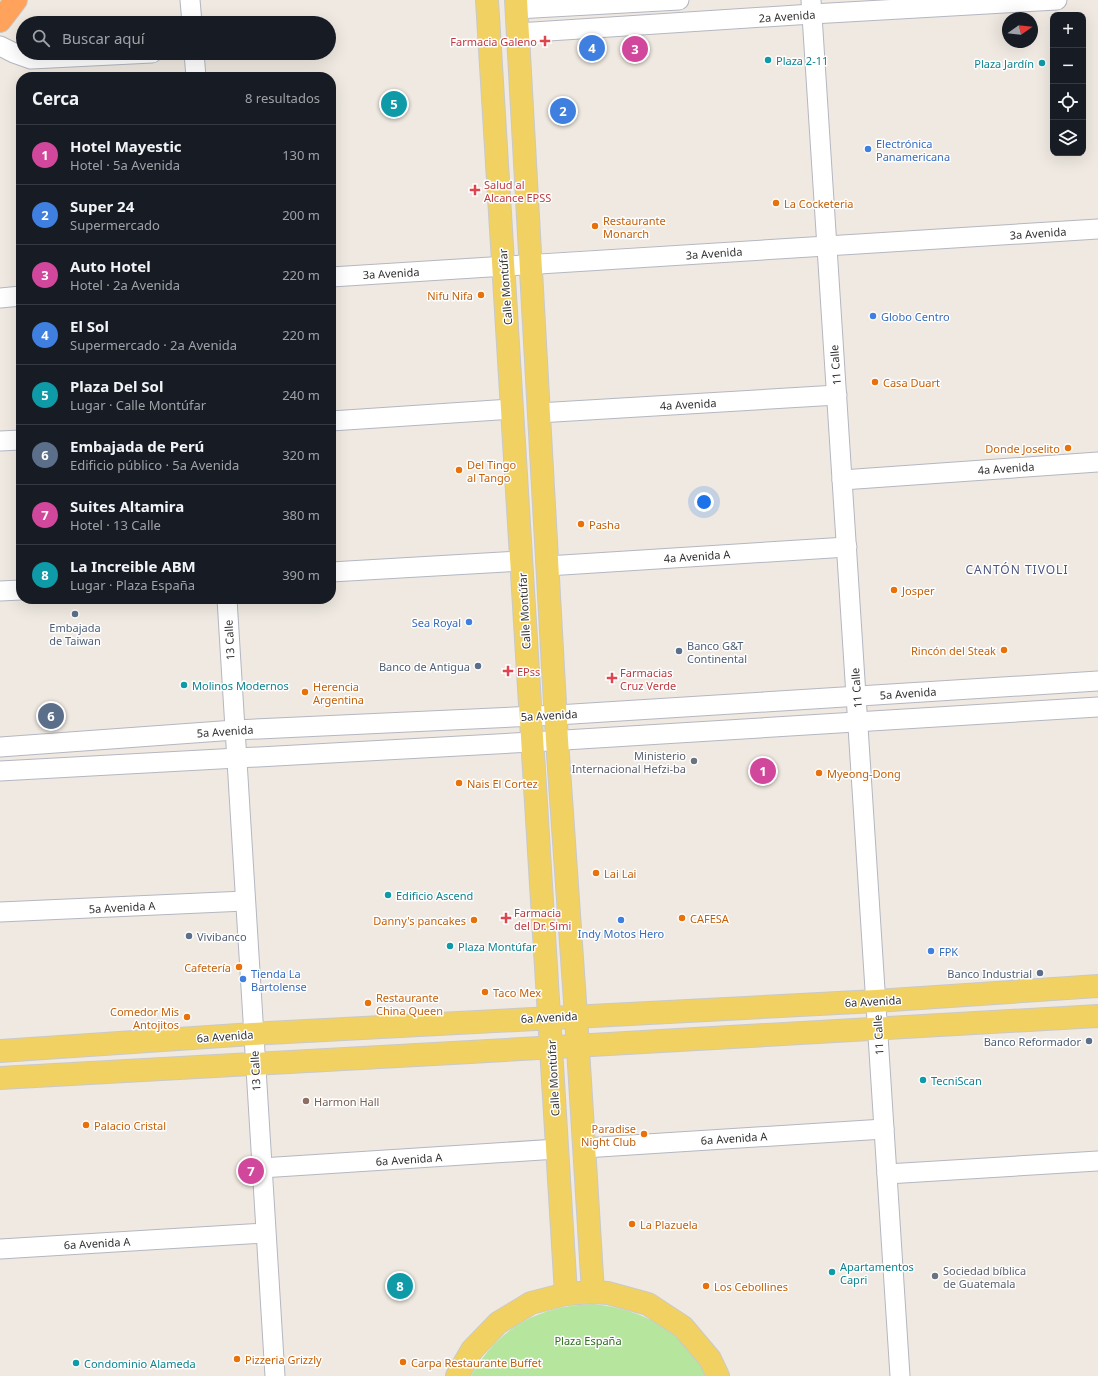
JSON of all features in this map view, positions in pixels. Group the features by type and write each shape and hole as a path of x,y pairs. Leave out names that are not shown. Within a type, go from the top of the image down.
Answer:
{"highway":[{"path":"0,21 16,0"}],"main road":[{"name":"Calle Montúfar","path":"487,0 566,1294"},
{"path":"516,5 547,566 593,1292"},
{"name":"6a Avenida","path":"0,1051 253,1034 549,1017 876,1001 1098,986"},
{"path":"0,1078 878,1030 1098,1016"},
{"path":"457,1376 472,1350 498,1322 531,1303 566,1294 593,1292 608,1293 648,1304 683,1327 710,1359 718,1376"}],"street":[{"path":"190,0 191,16"},
{"path":"516,5 680,0"},
{"name":"2a Avenida","path":"518,33 811,7 1057,0"},
{"name":"11 Calle","path":"811,7 857,696 900,1376"},
{"path":"0,46 16,54"},
{"path":"195,60 196,72"},
{"name":"3a Avenida","path":"336,277 1098,229"},
{"path":"0,298 16,296"},
{"name":"4a Avenida","path":"538,412 837,395"},
{"path":"336,422 512,409"},
{"path":"0,441 16,440"},
{"name":"4a Avenida","path":"842,480 1098,462"},
{"name":"4a Avenida A","path":"547,566 847,547"},
{"path":"336,572 521,561"},
{"path":"0,591 16,590"},
{"name":"13 Calle","path":"227,604 274,1376"},
{"name":"5a Avenida","path":"0,747 235,730 530,717 1098,681"},
{"path":"0,771 532,742 1098,707"},
{"name":"5a Avenida A","path":"0,912 245,901"},
{"name":"6a Avenida A","path":"584,1148 884,1129"},
{"name":"6a Avenida A","path":"261,1168 557,1149"},
{"path":"887,1174 1098,1161"},
{"name":"6a Avenida A","path":"0,1249 265,1233"}],"green space":[{"name":"Plaza España","path":"594,1304 628,1311 645,1317 660,1325 686,1346 697,1360 706,1376 471,1376 494,1344 507,1332 522,1322 555,1309"}],"place":[{"name":"Farmacia Galeno","path":"545,41"},
{"name":"El Sol","path":"592,48"},
{"name":"Auto Hotel","path":"635,49"},
{"name":"Plaza 2-11","path":"768,60"},
{"name":"Plaza Jardín","path":"1042,63"},
{"name":"Plaza Del Sol","path":"394,104"},
{"name":"Super 24","path":"563,111"},
{"name":"Electrónica Panamericana","path":"868,149"},
{"name":"Salud al Alcance EPSS","path":"475,190"},
{"name":"La Cocketeria","path":"776,203"},
{"name":"Restaurante Monarch","path":"595,226"},
{"name":"Nifu Nifa","path":"481,295"},
{"name":"Globo Centro","path":"873,316"},
{"name":"Casa Duart","path":"875,382"},
{"name":"Donde Joselito","path":"1068,448"},
{"name":"Del Tingo al Tango","path":"459,470"},
{"name":"Pasha","path":"581,524"},
{"name":"Josper","path":"894,590"},
{"name":"Embajada de Taiwan","path":"75,614"},
{"name":"Sea Royal","path":"469,622"},
{"name":"Rincón del Steak","path":"1004,650"},
{"name":"Banco G&T Continental","path":"679,651"},
{"name":"Banco de Antigua","path":"478,666"},
{"name":"EPss","path":"508,671"},
{"name":"Farmacias Cruz Verde","path":"612,678"},
{"name":"Molinos Modernos","path":"184,685"},
{"name":"Herencia Argentina","path":"305,692"},
{"name":"Embajada de Perú","path":"51,716"},
{"name":"Ministerio Internacional Hefzi-ba","path":"694,761"},
{"name":"Hotel Mayestic","path":"763,771"},
{"name":"Myeong-Dong","path":"819,773"},
{"name":"Nais El Cortez","path":"459,783"},
{"name":"Lai Lai","path":"596,873"},
{"name":"Edificio Ascend","path":"388,895"},
{"name":"Farmacia del Dr. Simi","path":"506,918"},
{"name":"CAFESA","path":"682,918"},
{"name":"Danny's pancakes","path":"474,920"},
{"name":"Indy Motos Hero","path":"621,920"},
{"name":"Vivibanco","path":"189,936"},
{"name":"Plaza Montúfar","path":"450,946"},
{"name":"FPK","path":"931,951"},
{"name":"Cafetería","path":"239,967"},
{"name":"Banco Industrial","path":"1040,973"},
{"name":"Tienda La Bartolense","path":"243,979"},
{"name":"Taco Mex","path":"485,992"},
{"name":"Restaurante China Queen","path":"368,1003"},
{"name":"Comedor Mis Antojitos","path":"187,1017"},
{"name":"Banco Reformador","path":"1089,1041"},
{"name":"TecniScan","path":"923,1080"},
{"name":"Harmon Hall","path":"306,1101"},
{"name":"Palacio Cristal","path":"86,1125"},
{"name":"Paradise Night Club","path":"644,1134"},
{"name":"Suites Altamira","path":"251,1171"},
{"name":"La Plazuela","path":"632,1224"},
{"name":"Apartamentos Capri","path":"832,1272"},
{"name":"Sociedad bíblica de Guatemala","path":"935,1276"},
{"name":"La Increible ABM","path":"400,1286"},
{"name":"Los Cebollines","path":"706,1286"},
{"name":"Pizzeria Grizzly","path":"237,1359"},
{"name":"Carpa Restaurante Buffet","path":"403,1362"},
{"name":"Condominio Alameda","path":"76,1363"}],"district":[{"name":"CANTÓN TIVOLI","path":"1017,569"}]}
